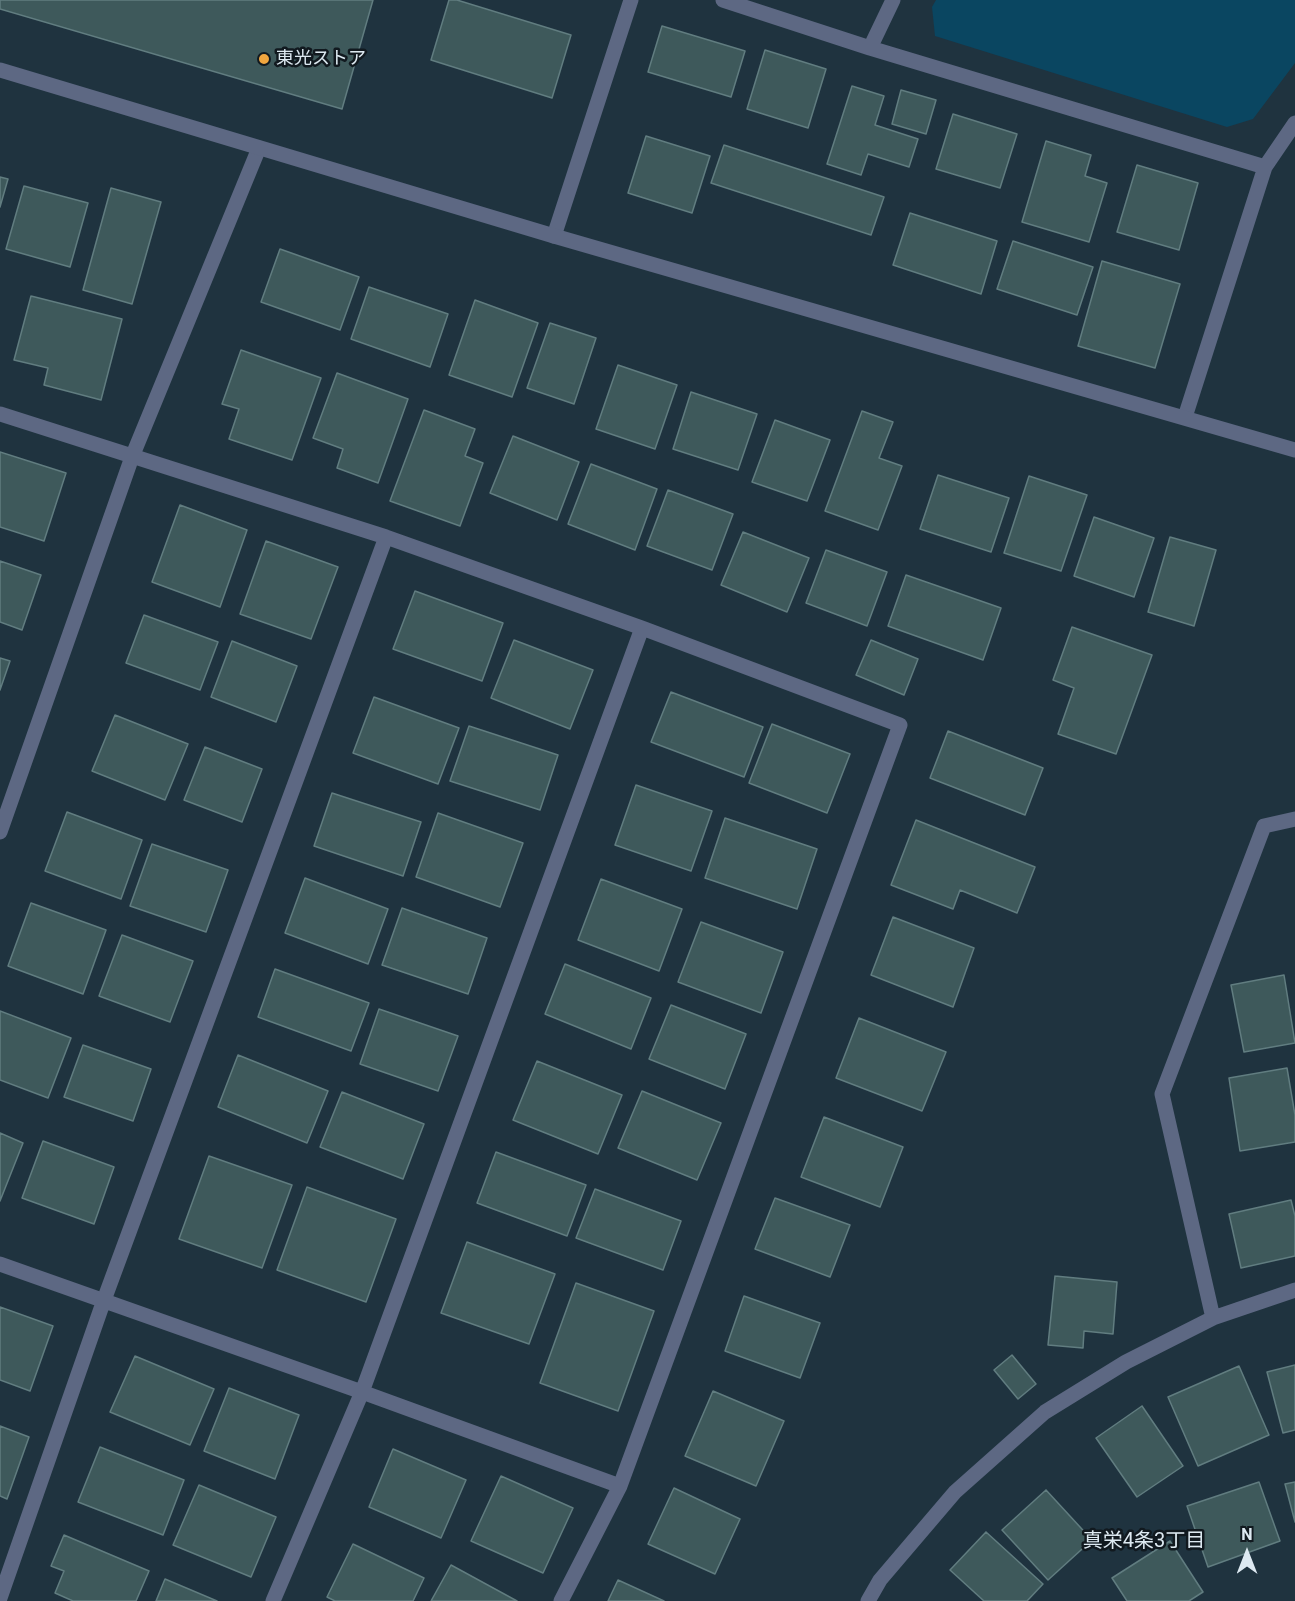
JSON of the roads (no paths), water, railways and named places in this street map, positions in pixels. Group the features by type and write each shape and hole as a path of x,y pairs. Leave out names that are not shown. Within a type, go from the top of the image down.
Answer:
{"street":[{"path":"554,236 631,0"},
{"path":"723,0 870,48 1265,167"},
{"path":"870,48 893,0"},
{"path":"0,70 554,236 1295,450"},
{"path":"1185,417 1265,167 1295,123"},
{"path":"0,832 132,457 259,148"},
{"path":"0,414 386,537 642,628 900,724 620,1486 561,1601"},
{"path":"0,1598 104,1300 386,537"},
{"path":"273,1601 362,1392 642,628"},
{"path":"1213,1318 1162,1094 1264,826 1295,819"},
{"path":"0,1264 620,1486"},
{"path":"868,1601 880,1580 955,1492 1045,1412 1126,1362 1213,1318 1295,1290"}],"place":[{"name":"東光ストア","path":"264,59"}],"district":[{"name":"真栄4条3丁目","path":"1144,1542"}]}
